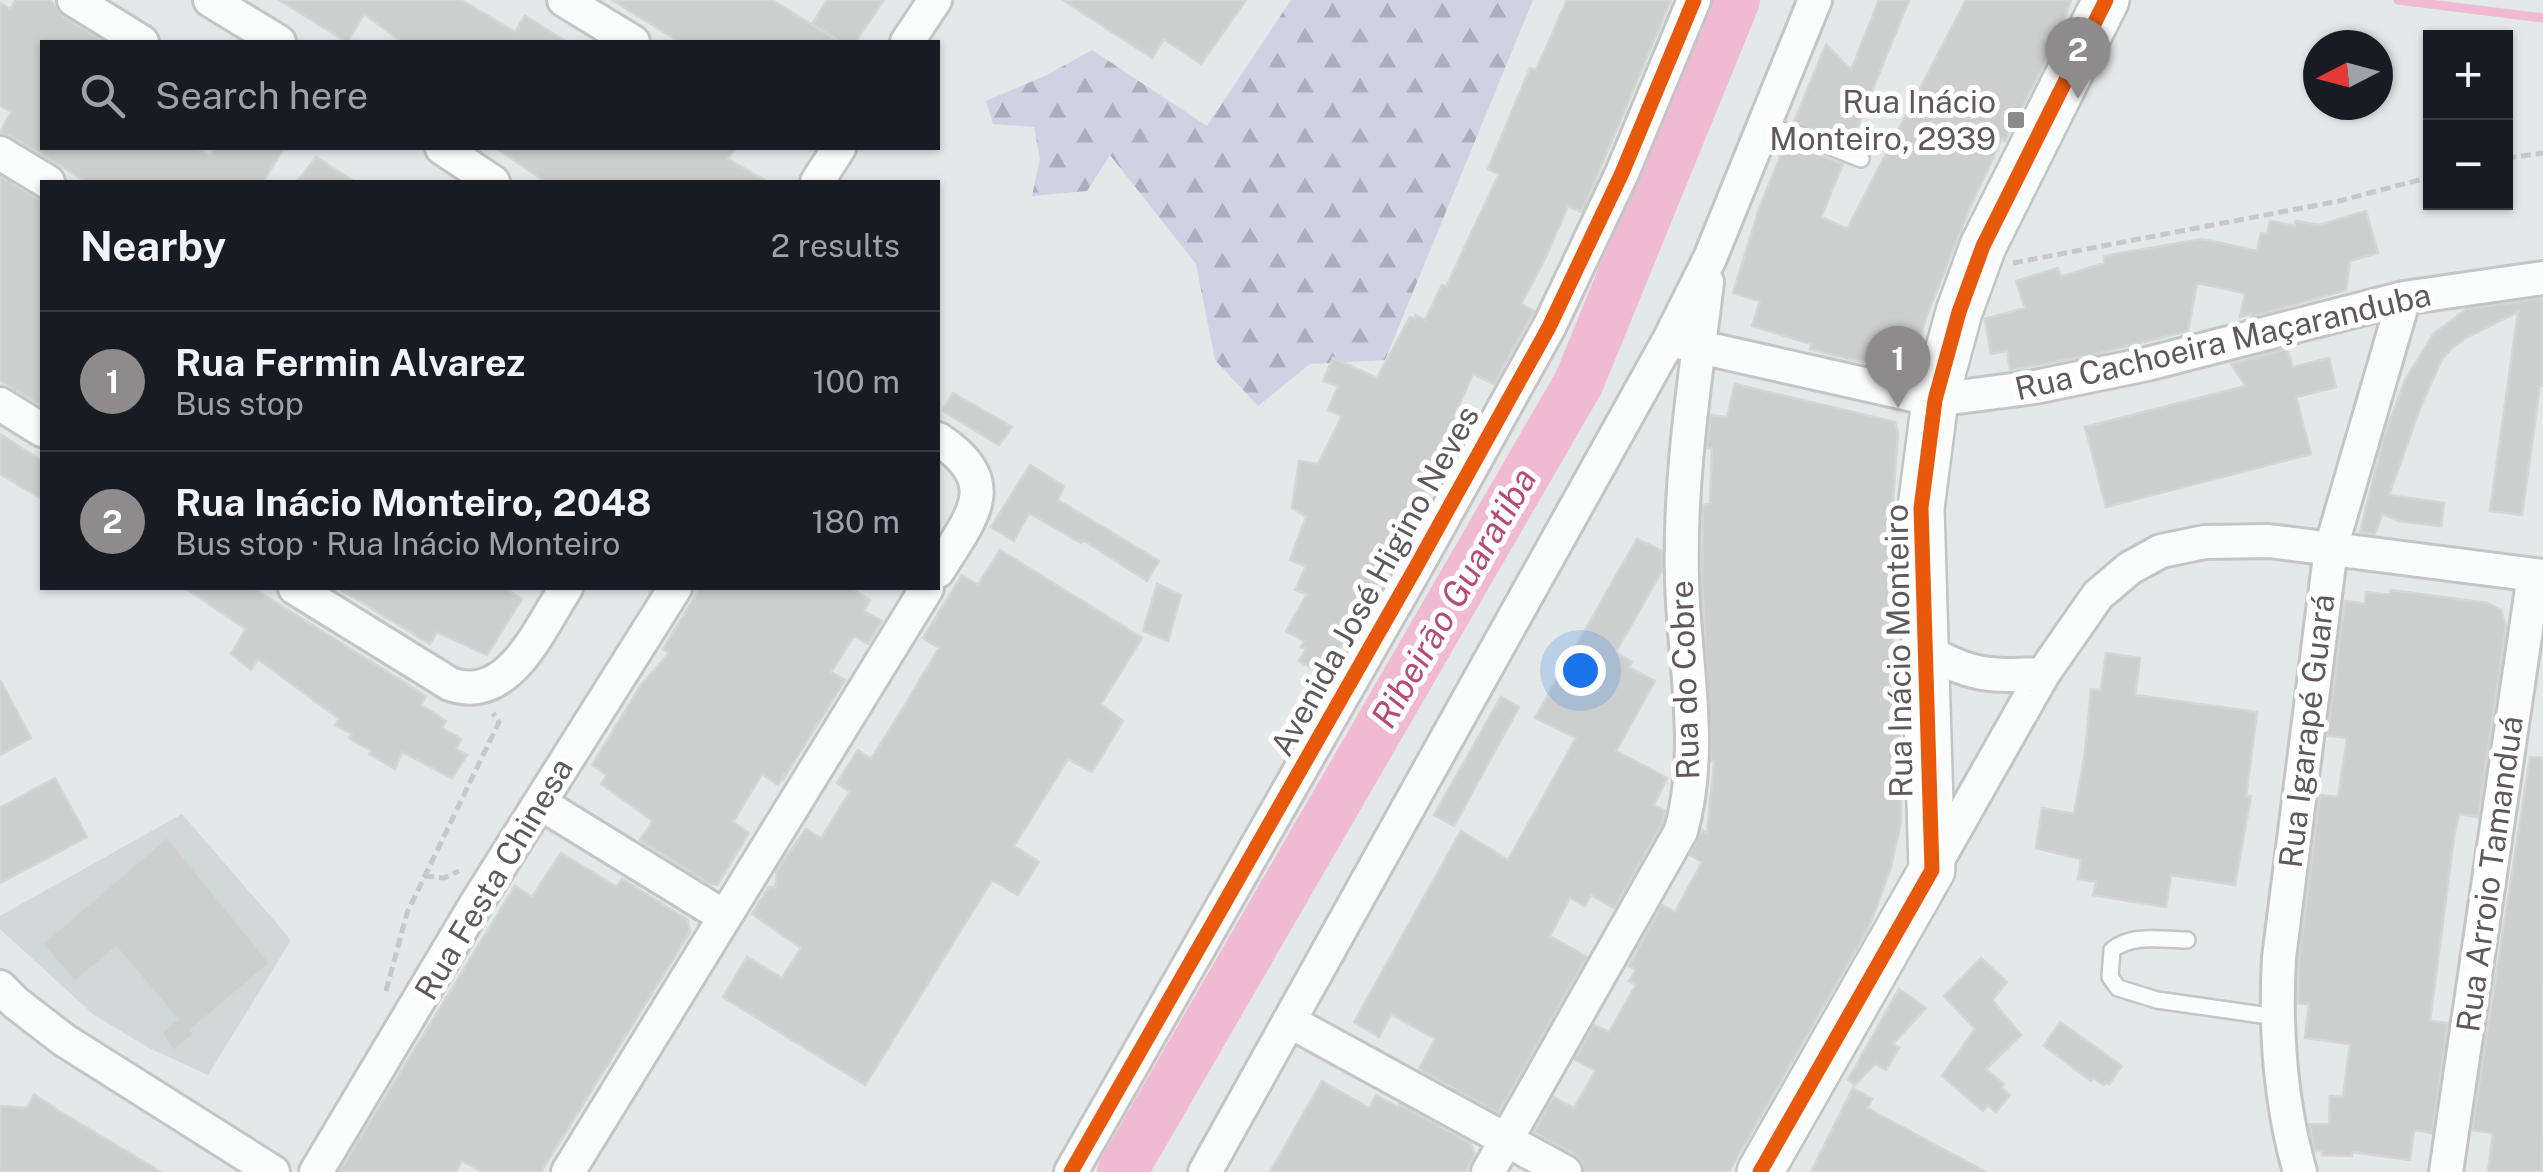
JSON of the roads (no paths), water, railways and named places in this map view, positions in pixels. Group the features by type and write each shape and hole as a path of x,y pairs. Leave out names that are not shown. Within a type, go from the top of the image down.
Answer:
{"street":[{"path":"74,0 139,40"},
{"path":"210,0 275,40"},
{"path":"564,0 630,40"},
{"path":"908,40 935,0"},
{"name":"Avenida José Higino Neves","path":"1071,1172 1416,568 1549,326 1622,173 1694,0"},
{"path":"1766,126 1815,0"},
{"name":"Rua Inácio Monteiro","path":"1932,870 1921,508 1936,400 1959,312 1983,246 2106,0"},
{"name":"Rua do Cobre","path":"1488,1172 1681,830 1688,804 1692,746 1682,576 1689,418 1684,343 1710,258 1766,126"},
{"path":"445,150 490,180"},
{"path":"0,153 45,180"},
{"name":"Rua Cachoeira Maçaranduba","path":"1684,343 1936,400 2035,387 2146,364 2404,298 2543,278"},
{"name":"Rua Igarapé Guará","path":"2300,1172 2288,1132 2276,1017 2279,958 2330,548 2404,298"},
{"path":"1205,1172 1288,1022 1684,343"},
{"path":"0,404 40,429"},
{"path":"940,441 968,462 977,496 974,510 940,568"},
{"path":"1760,1172 2043,674 2098,595 2130,568 2162,551 2205,542 2269,540 2538,576"},
{"name":"Rua Arroio Tamanduá","path":"2446,1172 2538,576"},
{"path":"298,590 450,684 478,689 503,678 565,590"},
{"name":"Rua Festa Chinesa","path":"316,1172 674,590"},
{"path":"568,1172 926,590"},
{"path":"1924,650 1959,669 1980,674 2043,674"},
{"path":"540,802 725,918"},
{"path":"0,987 64,1040 273,1172"},
{"path":"1288,1022 1565,1172"}],"lane":[{"path":"1766,126 1801,135 1861,160"},
{"path":"2187,940 2122,942 2112,950 2110,976 2118,988 2157,1000 2276,1017"}],"waterway":[{"name":"Ribeirão Guaratiba","path":"1122,1172 1579,382 1735,0"},
{"path":"2398,0 2543,18"}],"place":[{"name":"Rua Inácio Monteiro, 2048","path":"2078,99"},
{"name":"Rua Inácio Monteiro, 2939","path":"2016,120"},
{"name":"Rua Fermin Alvarez","path":"1898,408"}]}
